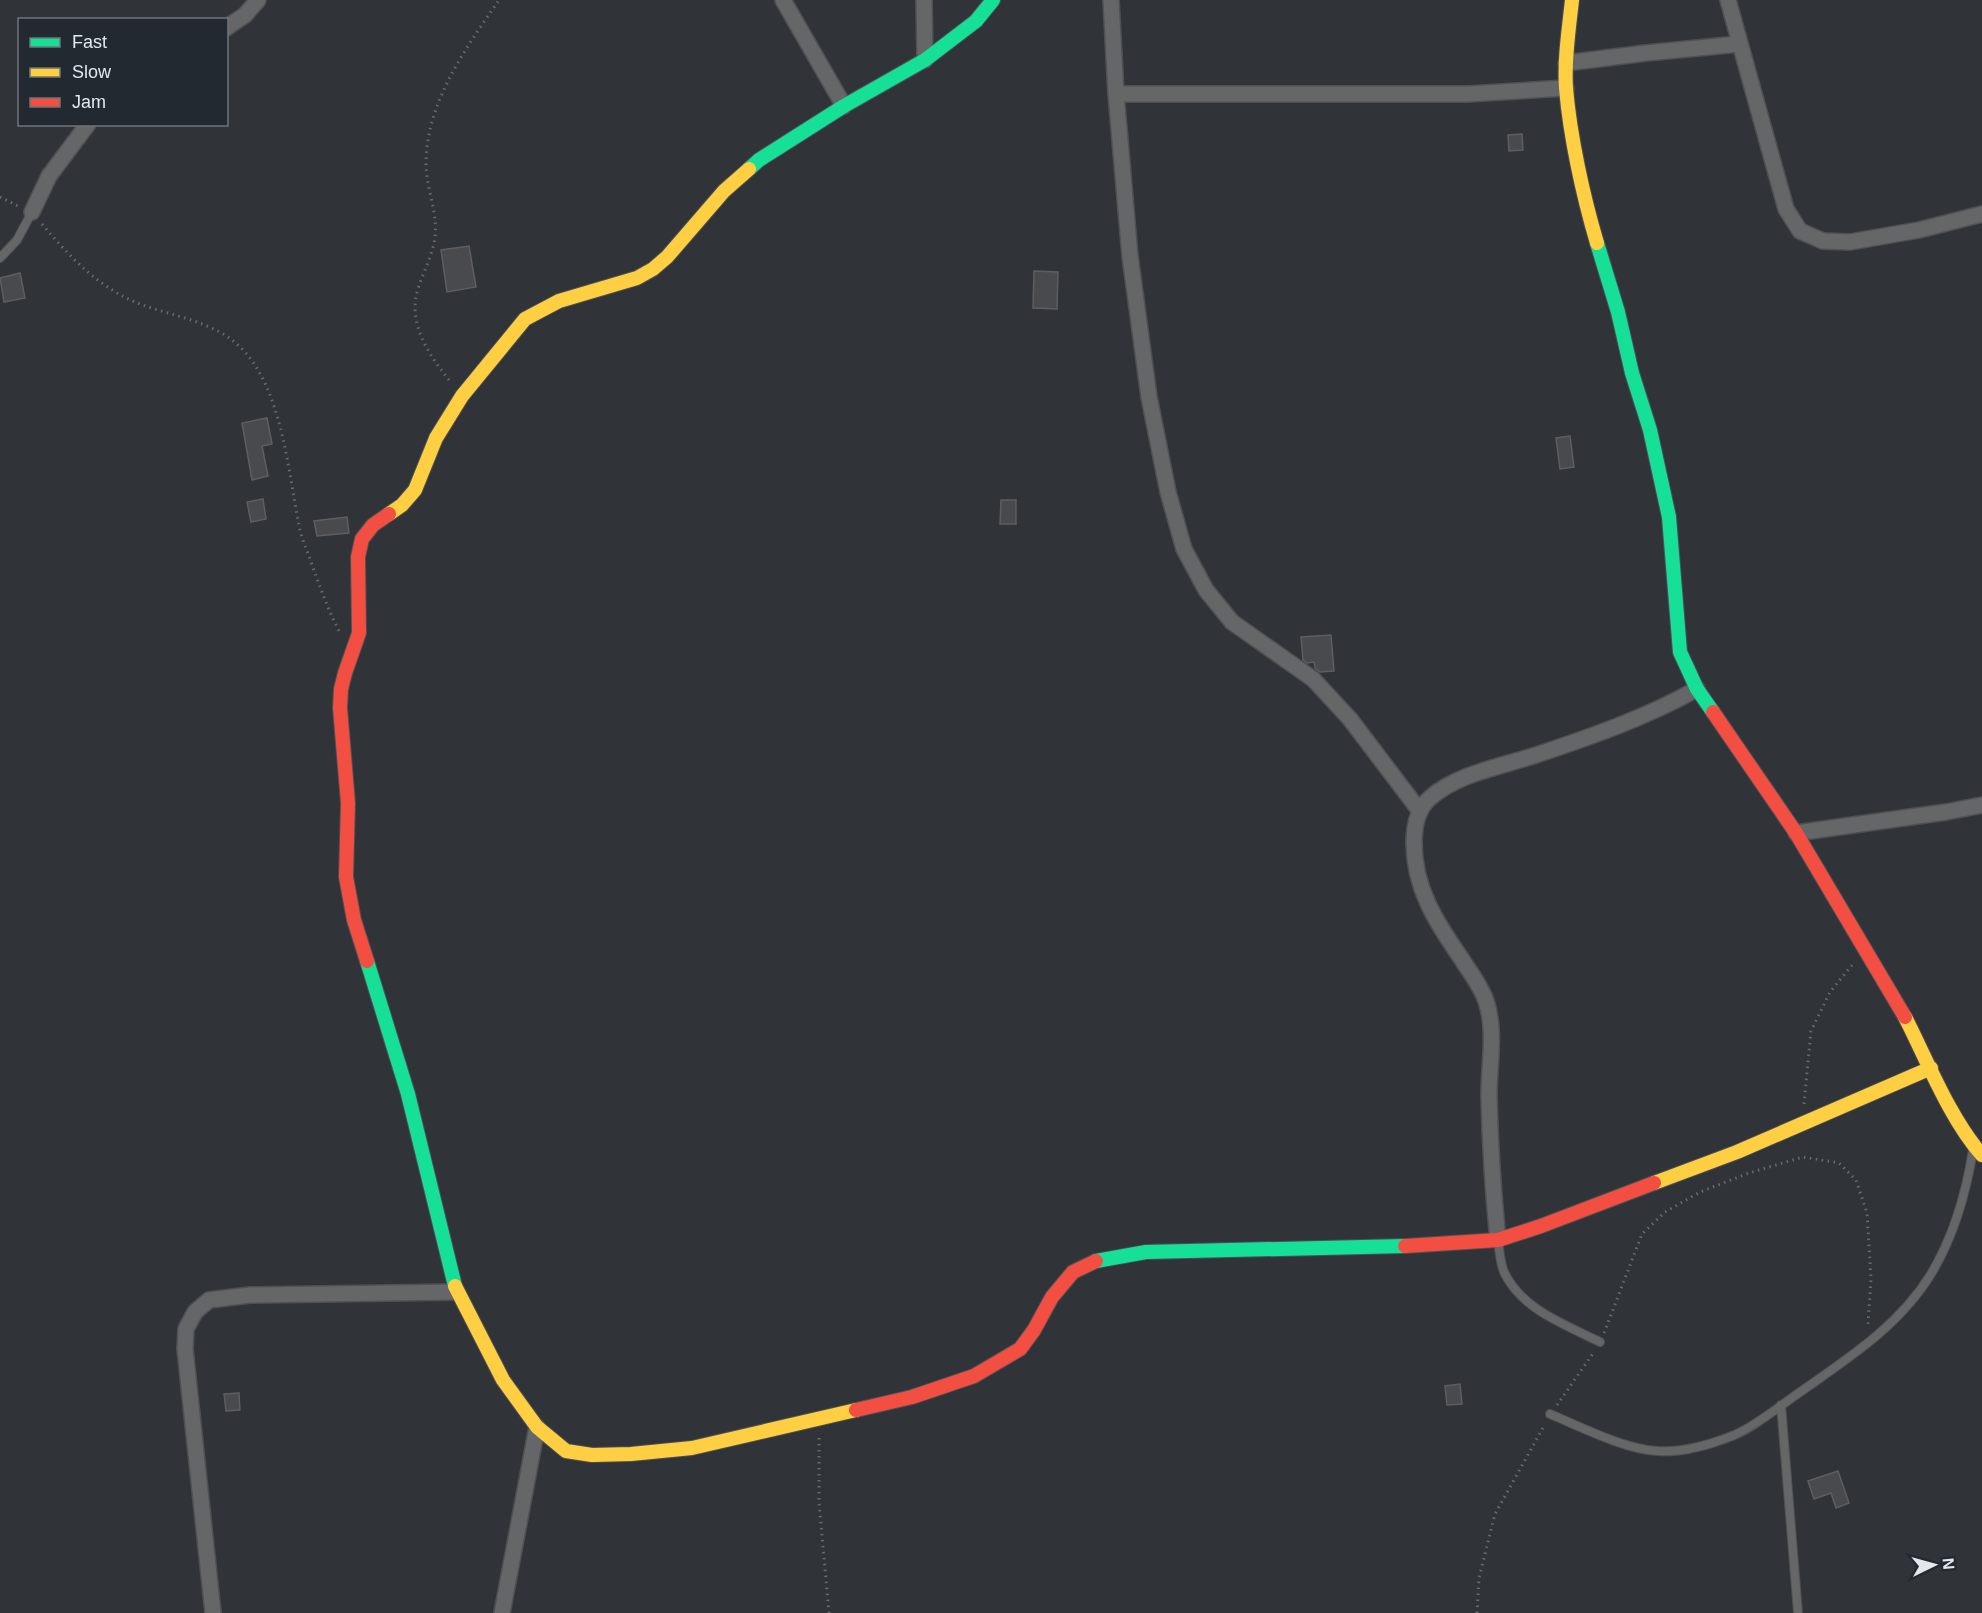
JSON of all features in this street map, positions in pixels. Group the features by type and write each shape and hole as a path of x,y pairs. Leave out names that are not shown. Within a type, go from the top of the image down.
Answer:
{"street":[{"path":"228,27 245,15 258,0"},
{"path":"783,0 844,106"},
{"path":"924,0 925,60"},
{"path":"993,0 976,21 925,60 844,106 759,160 724,191 667,257 653,269 637,278 559,301 525,319 462,396 435,438 415,490 402,505 373,525 362,539 358,557 359,633 340,689 348,803 346,877 354,920 408,1094 456,1292 503,1380 537,1427 566,1451 592,1455 631,1454 692,1448 912,1397 974,1376 1020,1349 1034,1330 1052,1297 1073,1272 1098,1260 1146,1252 1437,1245 1497,1240 1678,1175 1931,1068"},
{"path":"1111,0 1116,94 1130,256 1149,397 1168,492 1184,549 1206,590 1232,622 1313,679 1350,719 1419,810"},
{"path":"1572,0 1566,88 1576,154 1593,230 1650,430 1669,517 1680,652 1698,689 1796,833 1904,1015 1978,1151"},
{"path":"1728,0 1786,209 1800,231 1823,242 1850,242 1919,230 1982,214"},
{"path":"1566,63 1739,44"},
{"path":"1116,94 1468,94 1566,88"},
{"path":"32,212 49,176 86,126"},
{"path":"1497,1240 1492,1189 1490,1126 1491,1026 1486,1000 1443,933 1423,896 1414,861 1414,835 1419,810 1429,798 1467,777 1598,734 1660,710 1698,689"},
{"path":"1796,833 1982,805"},
{"path":"213,1613 185,1349 186,1329 195,1312 209,1300 250,1295 456,1292"},
{"path":"502,1613 537,1427"}],"lane":[{"path":"0,258 17,240 32,212"},
{"path":"1550,1414 1610,1440 1656,1451 1690,1449 1734,1436 1868,1345 1903,1311 1931,1275 1957,1219 1978,1151"},
{"path":"1497,1240 1504,1272 1516,1293 1550,1317 1600,1342"},
{"path":"1781,1405 1798,1613"}],"path":[{"path":"462,396 433,360 419,333 415,310 417,291 433,248 435,235 426,161 430,127 444,88 473,38 499,0"},
{"path":"0,197 32,212 67,253 98,282 135,302 211,328 239,346 262,376 276,412 293,486 299,527 329,613 351,654"},
{"path":"1803,1124 1811,1031 1830,992 1865,949"},
{"path":"1477,1613 1479,1578 1495,1514 1550,1414 1600,1342 1642,1234 1665,1212 1700,1192 1749,1173 1803,1157 1839,1163 1856,1180 1867,1213 1871,1278 1868,1345"},
{"path":"819,1420 819,1502 829,1613"}],"building":[{"path":"1522,134 1523,150 1509,151 1508,135"},
{"path":"469,246 476,287 447,292 441,250"},
{"path":"1034,271 1058,272 1057,309 1033,308"},
{"path":"20,273 25,298 4,302 0,278"},
{"path":"267,418 272,444 262,446 268,476 252,480 242,423"},
{"path":"1570,436 1574,467 1560,469 1556,438"},
{"path":"263,499 266,519 251,522 247,502"},
{"path":"1001,500 1016,500 1016,524 1000,524"},
{"path":"347,517 349,533 317,536 314,521"},
{"path":"1331,635 1334,671 1320,672 1315,668 1314,662 1307,663 1303,660 1301,637"},
{"path":"1460,1384 1462,1404 1447,1405 1445,1386"},
{"path":"239,1393 240,1410 226,1411 224,1394"},
{"path":"1838,1471 1849,1503 1836,1508 1831,1493 1814,1499 1808,1481"}],"traffic: fast":[{"path":"749,169 759,160 844,106 925,60 976,21 993,0"},
{"path":"1597,243 1650,430 1669,517 1680,652 1697,689 1713,712"},
{"path":"367,961 408,1094 455,1286"},
{"path":"1096,1261 1146,1252 1405,1246"}],"traffic: slow":[{"path":"1572,0 1566,55 1566,88 1578,166 1597,243"},
{"path":"389,514 402,505 415,490 436,438 462,396 525,319 559,301 637,278 653,269 667,257 724,191 749,169"},
{"path":"1905,1017 1949,1107 1982,1155"},
{"path":"1654,1183 1737,1152 1931,1068"},
{"path":"455,1286 503,1380 537,1427 566,1451 592,1455 692,1448 856,1410"}],"traffic: jam":[{"path":"367,961 354,920 346,877 348,803 340,708 345,673 359,633 358,557 362,539 373,525 389,514"},
{"path":"1713,712 1796,833 1905,1017"},
{"path":"1405,1246 1498,1240 1654,1183"},
{"path":"856,1410 912,1397 974,1376 1020,1349 1034,1330 1052,1297 1073,1272 1096,1261"}]}
